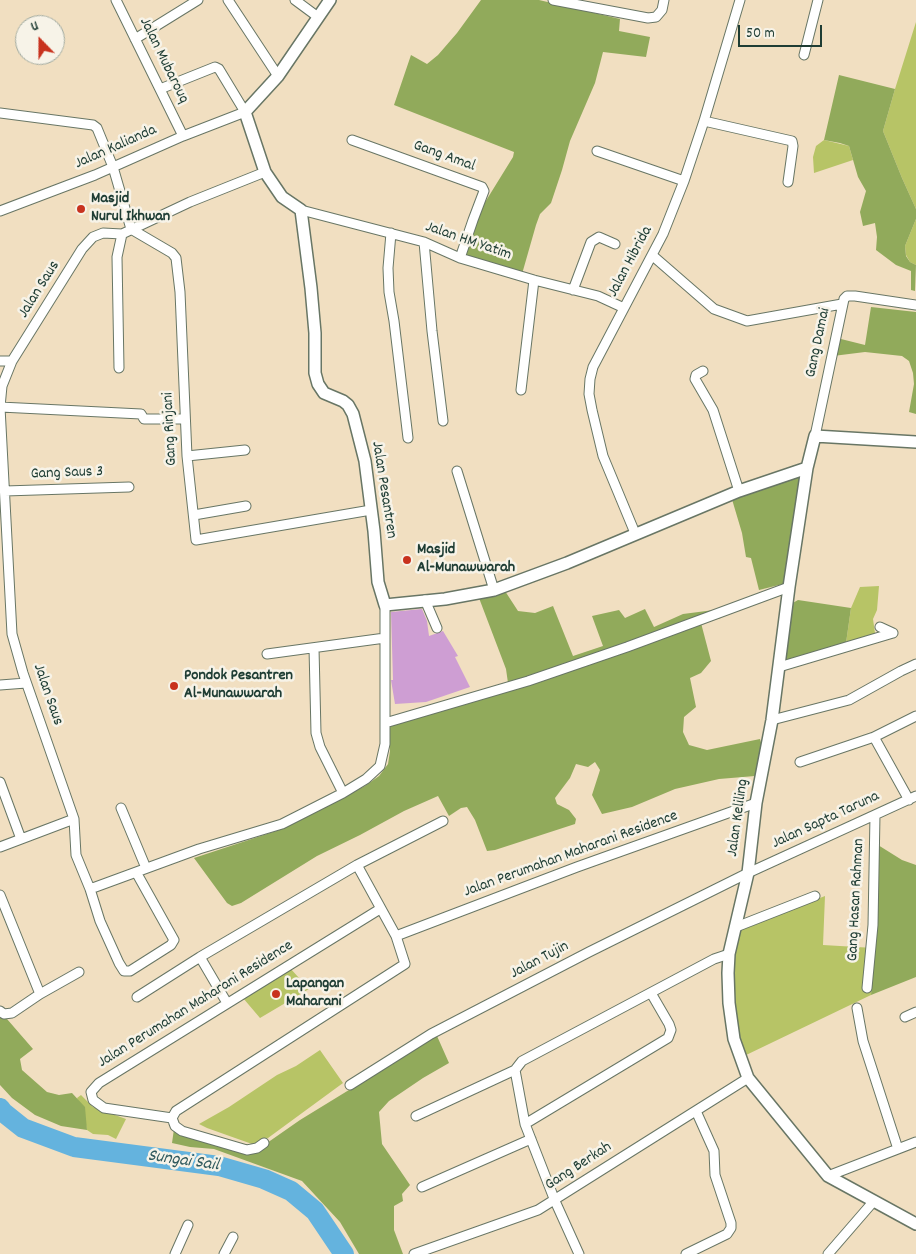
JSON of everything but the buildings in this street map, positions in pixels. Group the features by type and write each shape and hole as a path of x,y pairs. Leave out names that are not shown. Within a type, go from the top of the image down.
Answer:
{"street":[{"name":"Jalan Mubarouq","path":"116,0 183,136"},
{"path":"135,40 187,3 198,0"},
{"path":"228,0 278,76"},
{"path":"295,0 318,17"},
{"path":"244,112 278,76 330,0"},
{"path":"552,0 648,18 656,18 662,10 664,0"},
{"name":"Jalan Hibrida","path":"635,533 596,432 589,394 593,367 663,234 684,181 704,121 740,0"},
{"path":"804,55 818,0"},
{"path":"160,89 215,67 219,69 244,112 265,172 282,197 301,210"},
{"name":"Jalan Kalianda","path":"0,211 95,175 183,136 244,112"},
{"path":"0,113 93,125 97,128 113,167 131,229"},
{"path":"704,121 792,141 788,182"},
{"name":"Gang Amal","path":"352,140 482,187 484,192 460,258"},
{"path":"597,151 684,181"},
{"name":"Jalan Saus","path":"136,872 174,940 172,945 130,971 124,971 100,921 90,889 76,855 74,819 26,683 11,625 0,407 2,386 12,361 88,242 102,232 122,234 190,202 265,172"},
{"name":"Jalan HM Yatim","path":"301,210 424,242 460,258 534,280 598,296 624,308"},
{"name":"Jalan Pesantren","path":"301,210 311,288 315,373 318,384 324,393 343,401 351,410 365,461 378,582 385,605"},
{"name":"Gang Rinjani","path":"131,229 172,253 176,258 180,292 187,456 196,540 371,510"},
{"path":"390,233 389,292 408,438"},
{"path":"119,368 117,257 122,234"},
{"path":"573,290 591,242 599,237 614,244"},
{"path":"424,242 443,421"},
{"path":"653,256 714,309 747,320 842,304"},
{"path":"521,390 534,280"},
{"name":"Gang Damai","path":"815,436 844,299 851,296 916,304"},
{"path":"0,361 12,361"},
{"path":"703,371 696,375 695,379 713,410 739,491"},
{"path":"0,407 141,414 144,419 185,420"},
{"path":"815,436 916,442"},
{"name":"Jalan Keliling","path":"815,436 807,468 772,720 756,803 748,873 730,954 728,973 729,1002 734,1039 748,1078 828,1176 916,1224"},
{"path":"187,456 245,450"},
{"path":"90,889 199,849 282,824 343,793 366,779 380,766 385,723 385,605 445,599 494,590 567,563 739,491 807,468"},
{"path":"457,471 494,590"},
{"name":"Gang Saus 3","path":"5,491 129,487"},
{"path":"194,515 246,506"},
{"path":"385,723 528,681 627,647 789,587"},
{"path":"425,600 437,628"},
{"path":"779,667 892,633 880,627"},
{"path":"267,654 385,638"},
{"path":"314,648 316,734 320,747 343,793"},
{"path":"772,720 850,700 916,664"},
{"path":"0,685 26,683"},
{"path":"800,762 874,737 916,716"},
{"path":"874,737 912,798"},
{"path":"0,782 21,839"},
{"name":"Jalan Sapta Taruna","path":"748,873 912,798"},
{"name":"Jalan Perumahan Maharani Residence","path":"396,936 577,867 756,803"},
{"path":"121,808 146,868"},
{"name":"Gang Hasan Rahman","path":"867,988 873,926 876,815"},
{"path":"0,847 74,819"},
{"path":"137,997 200,957 357,865 443,821"},
{"path":"264,1143 257,1148 248,1150 182,1131 175,1126 172,1118 176,1110 405,964 396,936 357,865"},
{"name":"Jalan Tujin","path":"350,1085 431,1034 748,873"},
{"path":"0,895 40,994"},
{"path":"736,927 815,896"},
{"name":"Jalan Perumahan Maharani Residence","path":"172,1118 104,1108 93,1100 91,1092 99,1083 380,909"},
{"path":"416,1116 515,1070 522,1061 714,959 730,954"},
{"path":"200,957 228,1003"},
{"path":"0,1011 4,1014 9,1014 79,972"},
{"path":"524,1124 668,1038 671,1030 669,1024 651,993"},
{"path":"857,1008 863,1041 898,1149"},
{"path":"905,1017 916,1012"},
{"path":"515,1070 524,1124 579,1254"},
{"name":"Gang Berkah","path":"414,1254 538,1210 748,1078"},
{"path":"686,1254 727,1234 731,1223 715,1175 714,1151 696,1111"},
{"path":"422,1188 531,1139"},
{"path":"828,1176 916,1142"},
{"path":"828,1254 873,1202"},
{"path":"175,1254 188,1226"},
{"path":"224,1254 233,1237"}],"green space":[{"path":"481,0 539,0 620,19 619,31 650,37 646,57 603,52 595,83 570,141 551,203 540,214 522,274 464,257 479,212 513,157 514,152 394,105 411,55 427,64 438,55 457,33"},
{"path":"916,22 916,209 883,131"},
{"path":"839,75 895,89 883,131 916,209 916,219 905,246 906,256 910,262 916,265 915,291 911,290 911,271 896,265 876,250 875,223 863,226 860,212 866,191 858,177 849,146 824,140"},
{"path":"824,140 849,146 853,160 814,173 813,157 816,146"},
{"path":"916,219 916,265 910,262 906,255 905,246"},
{"path":"871,307 916,312 916,414 909,412 914,384 913,373 909,361 902,356 865,352 833,356 837,338 865,345"},
{"path":"799,475 801,481 787,583 759,590 751,558 746,557 742,533 731,496"},
{"path":"879,586 877,610 873,619 875,633 872,637 846,643 851,608 860,587"},
{"path":"505,591 518,611 535,613 553,606 573,656 603,646 592,616 619,610 625,618 645,609 654,627 683,614 714,610 721,618 701,623 711,661 701,673 690,678 696,707 684,717 683,732 689,745 707,750 760,739 763,750 755,776 719,779 675,789 632,807 602,814 592,795 600,770 595,762 588,767 576,764 570,778 555,798 557,804 569,810 576,819 575,824 487,851 475,820 467,807 461,808 449,816 438,796 404,811 317,856 241,903 232,906 227,903 194,858 282,829 365,786 379,776 388,764 390,751 389,725 509,690 506,669 479,598"},
{"path":"798,600 851,608 846,643 782,663 791,604"},
{"path":"878,845 902,860 916,865 916,977 871,995 877,915"},
{"path":"825,896 823,945 874,948 871,995 744,1056 735,1021 733,959 739,930"},
{"name":"Lapangan Maharani","path":"290,968 309,989 260,1018 243,998"},
{"path":"0,1014 7,1019 33,1049 20,1059 22,1070 47,1092 59,1095 72,1093 85,1107 87,1130 61,1126 35,1115 12,1098 0,1085"},
{"path":"437,1036 449,1063 389,1101 379,1112 382,1144 410,1185 402,1194 403,1201 394,1206 394,1230 403,1254 359,1254 340,1222 302,1181 214,1149 172,1143 174,1129 257,1150 300,1120"},
{"path":"320,1050 343,1083 268,1138 252,1144 199,1124 229,1107 277,1075 296,1066"},
{"path":"81,1095 93,1107 126,1119 116,1139 108,1135 93,1134 87,1130 77,1098"}],"waterway":[{"name":"Sungai Sail","path":"0,1108 23,1128 74,1147 219,1166 264,1179 291,1191 315,1211 344,1254"}],"place":[{"name":"Masjid Nurul Ikhwan","path":"81,209"},
{"name":"Masjid Al-Munawwarah","path":"407,560"},
{"name":"Pondok Pesantren Al-Munawwarah","path":"174,686"},
{"name":"Lapangan Maharani","path":"276,994"}]}
